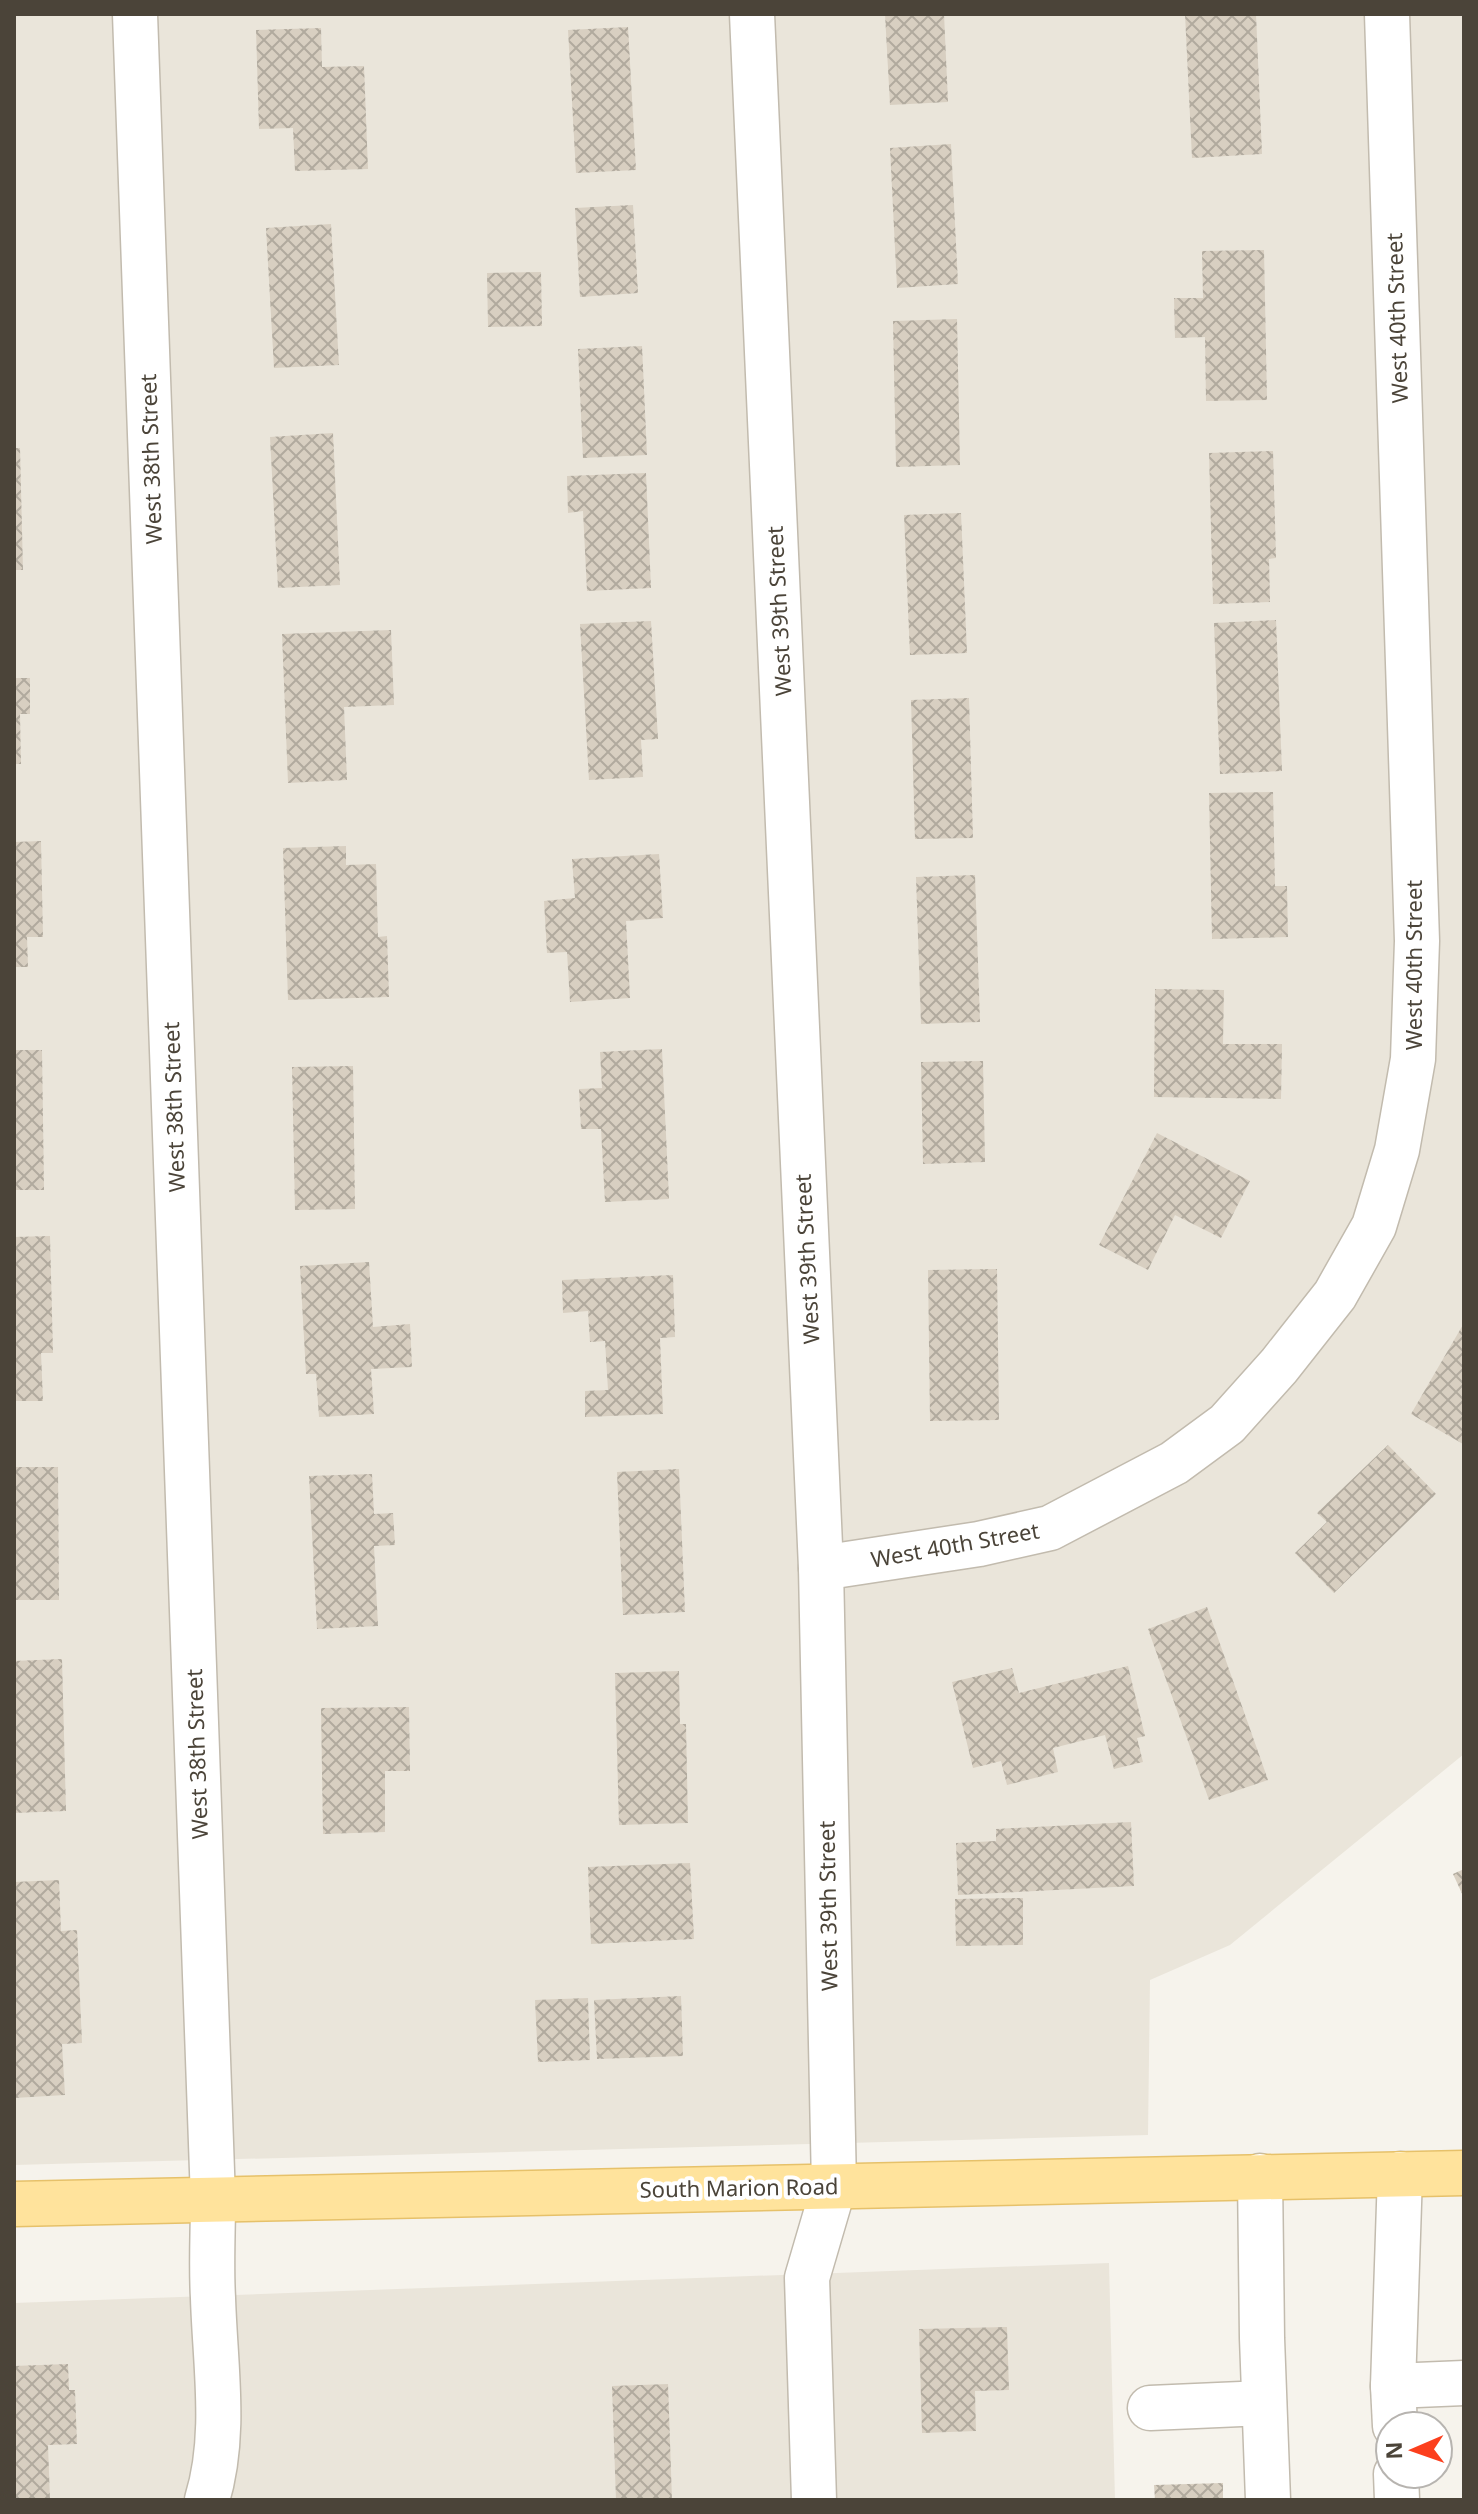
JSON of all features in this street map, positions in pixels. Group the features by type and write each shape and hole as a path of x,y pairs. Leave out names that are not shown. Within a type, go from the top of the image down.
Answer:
{"main road":[{"name":"South Marion Road","path":"14,2204 1464,2173"}],"street":[{"name":"West 38th Street","path":"135,14 213,2199 213,2297 219,2397 214,2475 207,2500"},
{"name":"West 39th Street","path":"752,14 821,1568 834,2186 807,2278 814,2500"},
{"name":"West 40th Street","path":"821,1568 979,1544 1050,1528 1174,1463 1227,1424 1279,1366 1335,1295 1374,1226 1397,1150 1413,1059 1417,941 1387,14"},
{"path":"1400,2174 1394,2406 1464,2383"},
{"path":"1260,2176 1268,2500"},
{"path":"1150,2408 1264,2403"}],"shaded area":[{"path":"14,14 1464,14 1464,1754 1230,1945 1150,1980 1148,2135 14,2165"},
{"path":"1109,2263 1115,2500 14,2500 14,2303"}],"building":[{"path":"885,14 944,14 948,102 890,105"},
{"path":"1185,14 1256,14 1262,154 1192,158"},
{"path":"628,27 636,170 576,173 568,30"},
{"path":"321,28 322,67 364,66 368,169 295,171 293,128 259,129 256,30"},
{"path":"951,144 958,284 897,288 890,148"},
{"path":"633,205 638,293 580,297 575,208"},
{"path":"331,224 339,365 274,368 266,228"},
{"path":"1264,250 1267,400 1206,401 1205,337 1175,338 1174,298 1203,298 1202,251"},
{"path":"541,272 542,326 488,327 487,273"},
{"path":"957,319 960,465 896,467 893,321"},
{"path":"642,346 647,455 583,458 578,349"},
{"path":"333,433 340,585 278,588 270,437"},
{"path":"14,448 20,448 23,570 14,570"},
{"path":"1273,451 1276,558 1269,559 1270,602 1213,604 1209,453"},
{"path":"646,473 651,588 587,591 583,511 568,513 567,476"},
{"path":"961,513 967,653 910,655 904,515"},
{"path":"1276,620 1282,771 1220,774 1214,623"},
{"path":"651,621 658,739 641,740 643,777 589,780 580,624"},
{"path":"391,630 394,705 344,707 347,780 288,783 282,634"},
{"path":"14,678 30,678 30,714 20,714 21,764 14,764"},
{"path":"969,698 973,838 915,839 911,700"},
{"path":"1273,792 1275,886 1287,886 1288,937 1212,939 1209,793"},
{"path":"41,841 43,937 27,937 28,967 14,967 14,842"},
{"path":"346,846 346,865 376,864 378,937 387,936 389,997 288,1000 283,848"},
{"path":"659,854 663,918 626,921 630,998 570,1002 567,952 547,953 544,901 575,898 572,859"},
{"path":"975,875 980,1022 921,1024 916,877"},
{"path":"1155,989 1224,990 1223,1044 1282,1044 1281,1099 1154,1097"},
{"path":"662,1049 669,1199 605,1202 601,1129 581,1129 579,1089 602,1088 600,1052"},
{"path":"14,1050 42,1050 44,1190 14,1190"},
{"path":"983,1061 985,1162 923,1164 921,1062"},
{"path":"353,1066 355,1209 295,1210 292,1067"},
{"path":"1157,1133 1250,1181 1221,1238 1175,1215 1148,1270 1099,1245"},
{"path":"50,1236 53,1353 41,1353 43,1401 14,1401 14,1237"},
{"path":"369,1262 373,1327 410,1324 412,1367 371,1369 374,1414 319,1417 316,1374 306,1374 300,1266"},
{"path":"997,1269 999,1420 930,1421 928,1270"},
{"path":"673,1275 675,1337 660,1338 663,1414 585,1417 585,1391 608,1390 605,1341 590,1342 588,1311 563,1313 562,1280"},
{"path":"1464,1323 1464,1442 1463,1444 1411,1414"},
{"path":"1388,1445 1436,1494 1334,1593 1295,1553 1327,1522 1317,1513"},
{"path":"14,1467 58,1467 59,1600 14,1600"},
{"path":"679,1469 685,1612 623,1615 617,1472"},
{"path":"372,1474 374,1514 393,1513 395,1545 374,1546 378,1626 317,1629 309,1476"},
{"path":"1207,1607 1268,1780 1209,1800 1148,1629"},
{"path":"62,1659 66,1811 14,1813 14,1661"},
{"path":"1128,1666 1145,1736 1137,1738 1143,1762 1114,1769 1105,1735 1053,1748 1058,1772 1007,1785 1001,1761 973,1768 952,1682 1012,1668 1019,1693"},
{"path":"679,1671 680,1724 686,1724 688,1823 619,1825 615,1673"},
{"path":"409,1707 410,1771 385,1771 385,1832 323,1834 321,1708"},
{"path":"1131,1822 1134,1886 958,1895 956,1843 996,1841 996,1829"},
{"path":"690,1863 694,1939 591,1944 588,1867"},
{"path":"1464,1869 1464,1898 1453,1874"},
{"path":"59,1880 61,1931 77,1930 82,2043 62,2044 65,2095 14,2098 14,1882"},
{"path":"1023,1898 1023,1945 956,1946 955,1899"},
{"path":"681,1996 683,2056 597,2059 594,2000"},
{"path":"588,1998 590,2060 538,2062 535,2000"},
{"path":"1007,2327 1009,2390 975,2391 976,2431 922,2433 919,2329"},
{"path":"68,2364 69,2390 75,2390 77,2444 48,2445 50,2500 14,2500 14,2366"},
{"path":"668,2384 672,2500 616,2500 612,2386"},
{"path":"1223,2483 1223,2500 1155,2500 1154,2485"}]}
